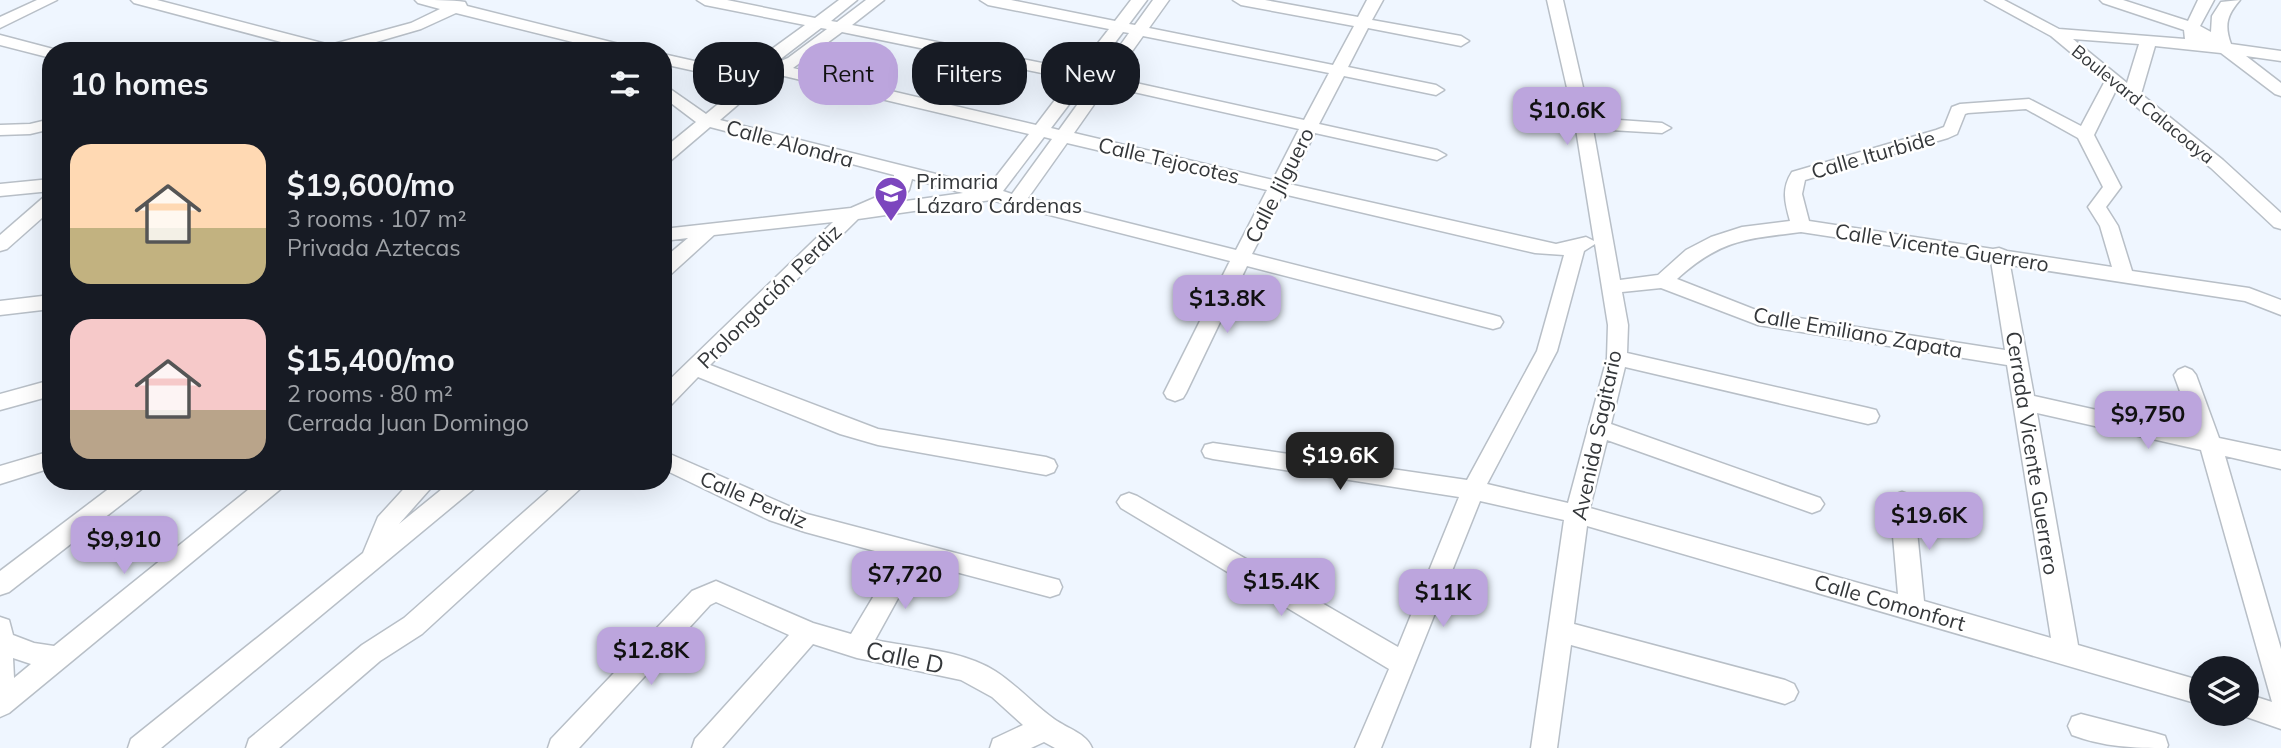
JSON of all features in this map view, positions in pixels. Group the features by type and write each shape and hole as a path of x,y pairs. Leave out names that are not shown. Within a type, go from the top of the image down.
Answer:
{"street":[{"path":"0,23 49,0"},
{"path":"139,0 298,42"},
{"path":"423,0 461,4 597,42"},
{"path":"705,0 1041,67"},
{"path":"784,47 849,0"},
{"path":"784,61 841,26 876,0"},
{"path":"988,0 1436,90"},
{"path":"1107,42 1139,0"},
{"path":"1130,42 1161,0"},
{"path":"1241,0 1461,41"},
{"name":"Calle Jilguero","path":"1175,393 1241,258 1375,0"},
{"name":"Avenida Sagitario","path":"1548,747 1560,631 1577,514 1616,358 1618,325 1583,123 1555,0"},
{"name":"Boulevard Calacoaya","path":"1993,0 2056,33 2217,164 2281,223"},
{"path":"2108,0 2192,27 2224,47 2281,91"},
{"path":"2193,44 2192,27 2206,0"},
{"path":"2224,47 2217,32 2218,17 2232,0"},
{"path":"357,42 416,26 461,4"},
{"path":"2056,33 2224,47 2281,55"},
{"path":"0,40 42,51"},
{"path":"2132,94 2148,41"},
{"name":"Calle Tejocotes","path":"672,60 693,63"},
{"name":"Calle Tejocotes","path":"784,76 1063,135 1535,247 1556,250 1576,247"},
{"path":"2113,80 2085,135 2112,187 2097,207 2109,226 2124,276"},
{"path":"1140,89 1437,155"},
{"path":"672,96 705,121"},
{"name":"Calle Iturbide","path":"1801,226 1792,191 1793,182 1798,176 1942,134 1951,130 1958,111 2029,104 2085,135"},
{"path":"672,150 725,105"},
{"path":"672,234 852,214 992,194 1060,105"},
{"path":"1017,200 1085,105"},
{"name":"Calle Alondra","path":"705,121 1493,322"},
{"path":"1583,123 1661,128"},
{"path":"6,131 42,125"},
{"name":"Prolongación Perdiz","path":"672,391 852,214 874,207 899,193 903,187 903,173"},
{"path":"0,190 42,186"},
{"path":"0,244 42,208"},
{"name":"Calle Vicente Guerrero","path":"1663,281 1693,254 1718,241 1742,233 1801,226 1999,254 2249,295 2281,308"},
{"path":"672,262 709,230"},
{"path":"1368,748 1473,490 1547,351 1576,247 1601,237"},
{"name":"Cerrada Vicente Guerrero","path":"1999,254 2066,652"},
{"path":"1613,287 1663,281"},
{"name":"Calle Emiliano Zapata","path":"1663,281 1758,317 2017,359"},
{"path":"0,308 42,303"},
{"path":"1616,358 1868,415"},
{"path":"696,368 848,428 878,437 1046,466"},
{"path":"2185,375 2210,442 2272,638 2281,694"},
{"path":"0,402 42,391"},
{"path":"2024,402 2281,460"},
{"path":"1599,428 1812,504"},
{"name":"Calle Comonfort","path":"1213,451 1473,490 1577,514 2189,689"},
{"path":"0,475 42,462"},
{"name":"Calle Perdiz","path":"672,463 777,513 805,523 1050,587"},
{"path":"0,585 124,490"},
{"path":"3,702 264,490"},
{"path":"374,557 377,537 386,521 417,490"},
{"path":"141,748 457,490"},
{"path":"259,748 370,653 395,640 564,490"},
{"path":"1902,501 1912,608"},
{"path":"1129,502 1404,664"},
{"path":"858,647 912,552"},
{"name":"Calle D","path":"561,748 701,598 716,592 808,632 858,647 962,669 983,677 1001,688 1045,729 1079,748"},
{"path":"0,628 3,702"},
{"path":"1560,631 1784,692"},
{"path":"705,748 808,632"},
{"path":"0,641 33,654 59,658"},
{"path":"2259,710 2281,717"},
{"path":"2081,726 2120,742 2154,744"},
{"path":"1003,748 1045,729"}],"place":[{"name":"Primaria Lázaro Cárdenas","path":"891,223"}]}
